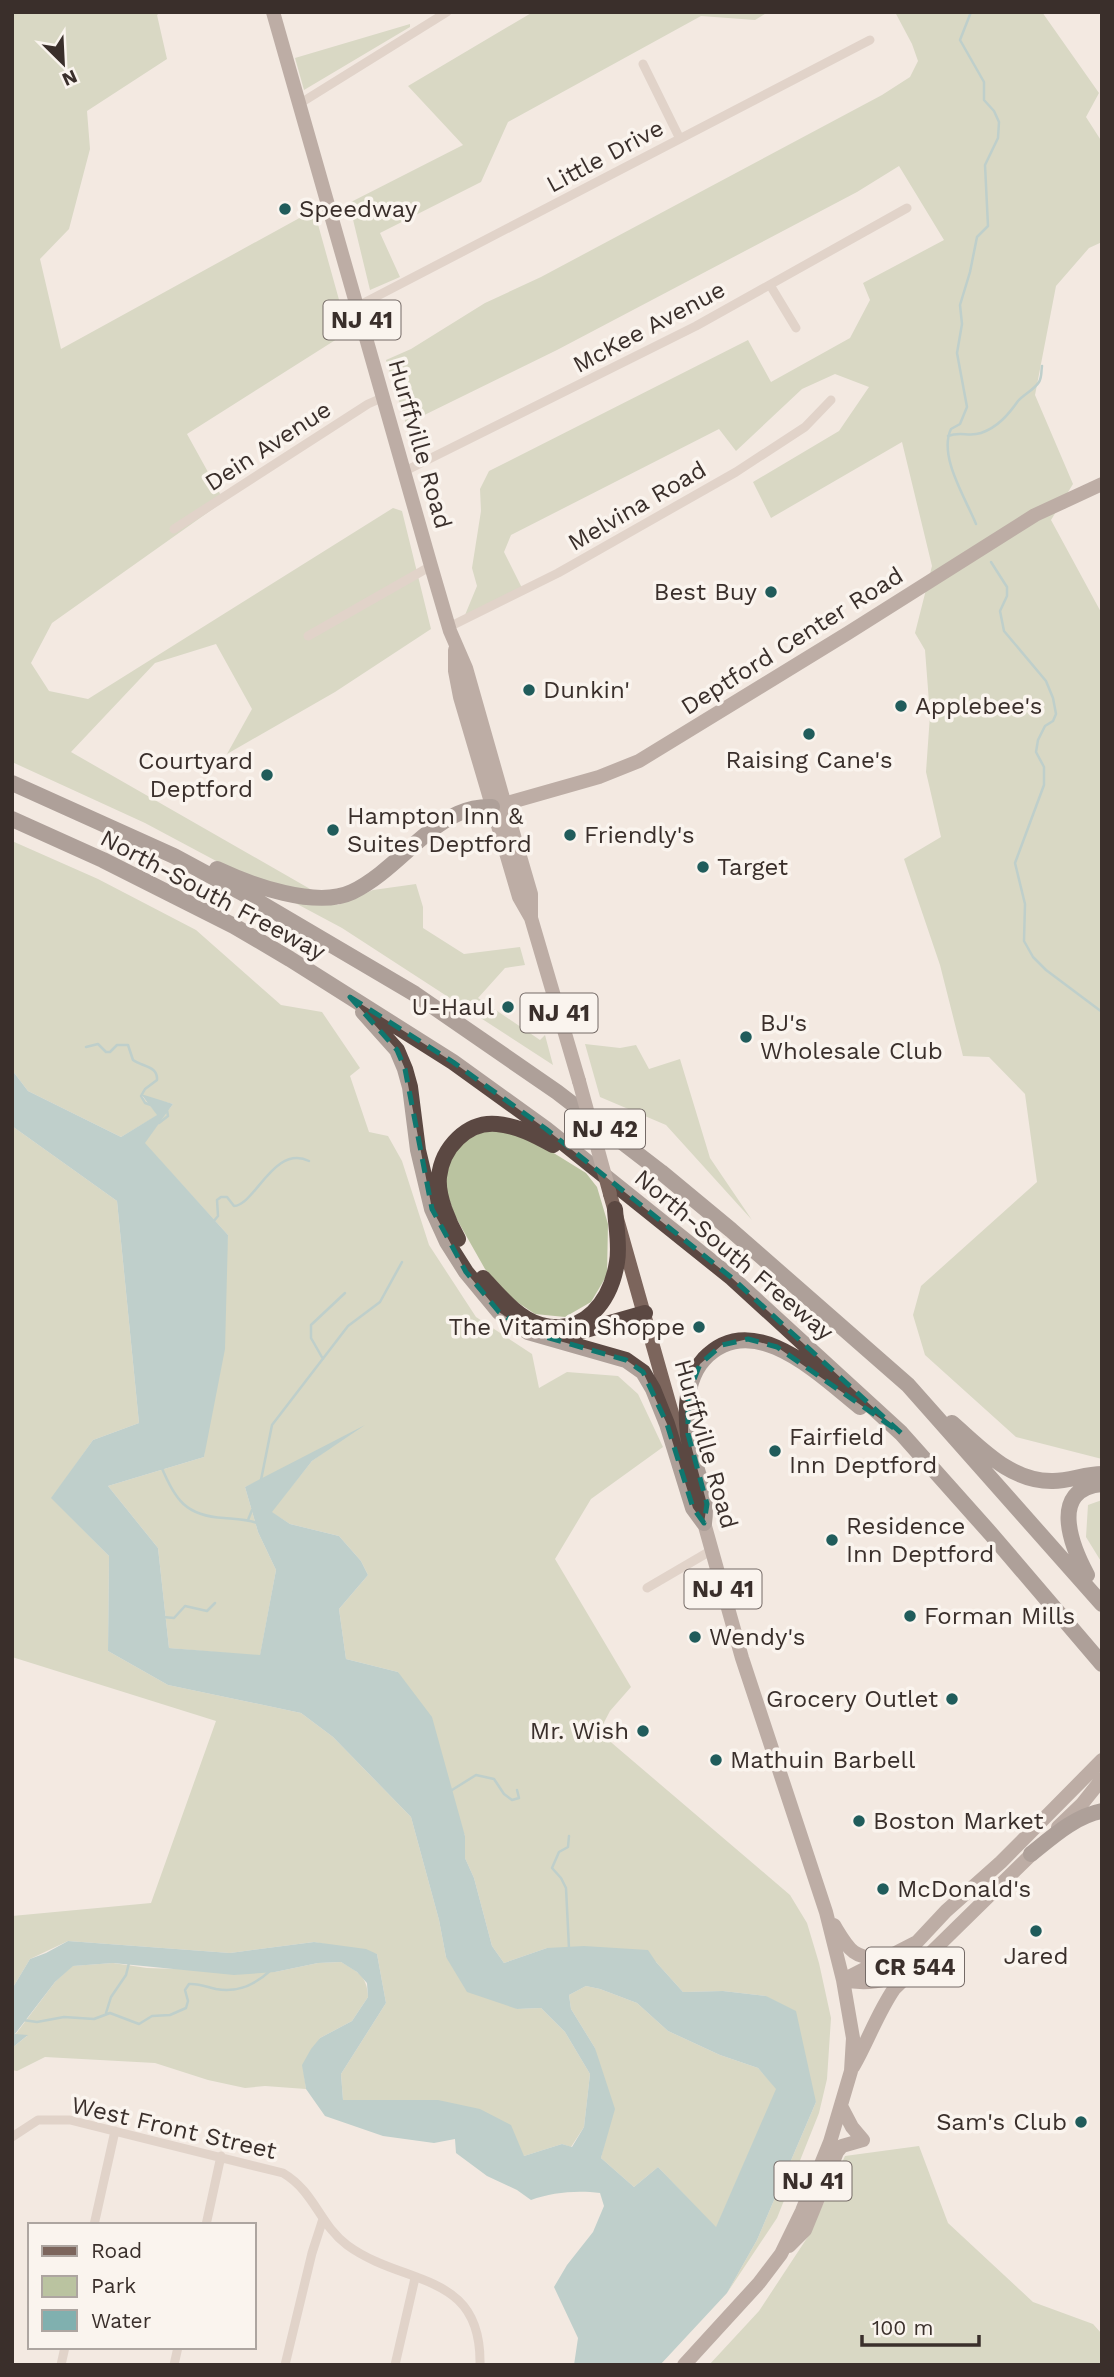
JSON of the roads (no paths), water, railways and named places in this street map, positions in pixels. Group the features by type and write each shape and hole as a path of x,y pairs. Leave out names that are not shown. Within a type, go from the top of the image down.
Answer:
{"highway":[{"name":"North-South Freeway","path":"12,783 174,856 320,937 415,994 557,1092 731,1230 908,1385 1102,1604"},
{"path":"174,856 202,862 234,877 287,893 315,898 333,897 350,893 368,882 444,820 474,806 499,806"},
{"name":"North-South Freeway","path":"12,819 103,860 234,926 453,1062 546,1129 732,1278 901,1433 1097,1658"},
{"path":"350,997 397,1050 410,1087 424,1182 432,1209 447,1242 466,1272 499,1312 528,1332 626,1360 643,1372 667,1424 693,1508 704,1523"},
{"path":"598,1171 537,1136 518,1128 496,1124 482,1125 466,1132 453,1143 443,1161 439,1179 453,1231 481,1276 518,1313 540,1325 562,1327 582,1321 598,1309 607,1297 618,1259 613,1201"},
{"path":"549,1338 645,1313"},
{"path":"704,1523 707,1504 688,1434 688,1395 693,1374 699,1364 722,1345 734,1340 748,1339 777,1347 866,1412 901,1433"},
{"path":"908,1385 992,1458 1021,1476 1053,1481 1102,1474"},
{"path":"1102,1484 1089,1487 1077,1496 1071,1504 1068,1525 1074,1552 1102,1598"},
{"path":"1031,1854 1087,1814 1102,1811"}],"main road":[{"name":"Hurffville Road","path":"274,12 455,646 455,671 460,697 499,806 519,897 531,918 755,1700 826,1912 843,1979"},
{"name":"Deptford Center Road","path":"499,806 599,777 639,761 1035,515 1102,484"},
{"name":"CR 544","path":"843,1979 916,1942 1001,1862 1102,1760"},
{"name":"CR 544","path":"851,2071 866,2046 879,2010 894,1990 1082,1804 1102,1779"},
{"path":"826,1912 848,1948 861,1957 891,1956"},
{"path":"843,1979 864,1984 883,1980 922,1961"},
{"name":"NJ 41","path":"684,2365 759,2283 781,2254 802,2211 830,2142 851,2071 853,2038 843,1979"},
{"path":"781,2254 805,2230 842,2146 863,2140 852,2127 841,2106"}],"street":[{"path":"299,104 447,12"},
{"name":"Little Drive","path":"358,306 870,40"},
{"path":"643,64 680,138"},
{"name":"McKee Avenue","path":"405,471 637,356 907,208"},
{"path":"770,285 796,328"},
{"name":"Dein Avenue","path":"174,529 368,404 384,397"},
{"name":"Melvina Road","path":"449,628 558,573 735,472 805,427 831,400"},
{"path":"308,636 431,566"},
{"path":"647,1588 712,1550"},
{"name":"West Front Street","path":"15,2135 38,2120 70,2120 283,2173 307,2192 324,2219 347,2245 387,2267 446,2289 456,2297 465,2307 478,2333 480,2365"},
{"path":"94,2223 115,2131"},
{"path":"206,2223 221,2156"},
{"path":"285,2365 312,2253 324,2219"},
{"path":"395,2365 415,2278"}],"water":[{"path":"12,1070 28,1091 121,1137 157,1115 141,1094 173,1104 145,1143 228,1235 225,1349 204,1457 108,1486 158,1548 169,1648 260,1655 276,1570 258,1532 245,1487 365,1425 312,1461 272,1512 290,1524 339,1536 361,1561 368,1575 339,1609 346,1659 398,1672 432,1717 465,1836 465,1858 474,1878 492,1946 504,1963 547,1948 584,1946 648,1950 683,1992 723,1991 766,1996 796,2011 816,2102 757,2240 727,2293 660,2365 574,2365 578,2338 554,2287 567,2265 593,2232 604,2206 600,2193 565,2192 531,2200 487,2176 456,2153 455,2139 434,2143 383,2136 325,2116 306,2089 302,2065 320,2038 352,2021 368,1997 367,1983 357,1972 341,1962 234,1975 113,1963 73,1966 55,1982 15,2034 28,2035 12,2048 12,1989 30,1959 68,1941 230,1953 314,1942 366,1949 377,1954 386,2003 341,2074 343,2100 438,2100 480,2109 511,2125 524,2156 562,2144 572,2147 584,2127 590,2074 565,2032 541,2008 517,2009 467,1992 446,1957 439,1920 411,1817 333,1737 301,1713 168,1685 108,1651 109,1556 51,1498 93,1440 139,1423 117,1201 12,1126","holes":["586,1986 637,2003 668,2031 720,2055 758,2068 776,2089 716,2227 658,2167 634,2187 601,2158 615,2109 595,2048 571,2009 569,1995"]}],"waterway":[{"path":"971,12 960,40 984,82 984,100 999,122 998,138 985,165 988,226 977,237 960,305 962,324 957,353 967,407 960,424 951,429 948,452 955,477 976,524"},
{"path":"948,436 977,434 998,424 1020,399 1037,385 1042,366"},
{"path":"991,562 1007,587 1007,596 1000,611 1004,631 1046,681 1056,714 1053,721 1045,726 1038,740 1036,752 1044,767 1044,785 1015,863 1025,904 1024,941 1033,957 1046,970 1102,1012"},
{"path":"86,1047 98,1044 106,1052 110,1052 117,1045 128,1045 133,1060 152,1069 157,1075 157,1080 145,1089 141,1096 145,1103 151,1105"},
{"path":"159,1123 168,1116 167,1110"},
{"path":"213,1222 218,1216 217,1200 221,1197 227,1197 234,1206 242,1203 285,1161 297,1158 309,1161"},
{"path":"261,1480 272,1425 348,1326 380,1302 402,1262"},
{"path":"323,1359 311,1338 311,1325 345,1293"},
{"path":"161,1466 177,1497 191,1510 211,1517 257,1523"},
{"path":"248,1520 252,1510"},
{"path":"163,1617 174,1618 185,1606 207,1611 215,1603"},
{"path":"452,1790 476,1775 494,1779 504,1794 512,1800 519,1798 517,1790"},
{"path":"569,1836 568,1847 559,1852 552,1868 566,1888 569,1948"},
{"path":"106,2013 111,1997 126,1975 129,1963"},
{"path":"23,2020 37,2022 64,2017 94,2019 110,2013 139,2024 152,2016 170,2015 186,2008 188,2001 185,1990 189,1984 224,1990 239,1989 259,1980 271,1970"}],"place":[{"name":"Speedway","path":"285,209"},
{"name":"Best Buy","path":"771,592"},
{"name":"Dunkin'","path":"529,690"},
{"name":"Applebee's","path":"901,706"},
{"name":"Raising Cane's","path":"809,734"},
{"name":"Courtyard Deptford","path":"267,775"},
{"name":"Hampton Inn & Suites Deptford","path":"333,830"},
{"name":"Friendly's","path":"570,835"},
{"name":"Target","path":"703,867"},
{"name":"U-Haul","path":"508,1007"},
{"name":"BJ's Wholesale Club","path":"746,1037"},
{"name":"The Vitamin Shoppe","path":"699,1327"},
{"name":"Fairfield Inn Deptford","path":"775,1451"},
{"name":"Residence Inn Deptford","path":"832,1540"},
{"name":"Forman Mills","path":"910,1616"},
{"name":"Wendy's","path":"695,1637"},
{"name":"Grocery Outlet","path":"952,1699"},
{"name":"Mr. Wish","path":"643,1731"},
{"name":"Mathuin Barbell","path":"716,1760"},
{"name":"Boston Market","path":"859,1821"},
{"name":"McDonald's","path":"883,1889"},
{"name":"Jared","path":"1036,1931"},
{"name":"Sam's Club","path":"1081,2122"}]}
